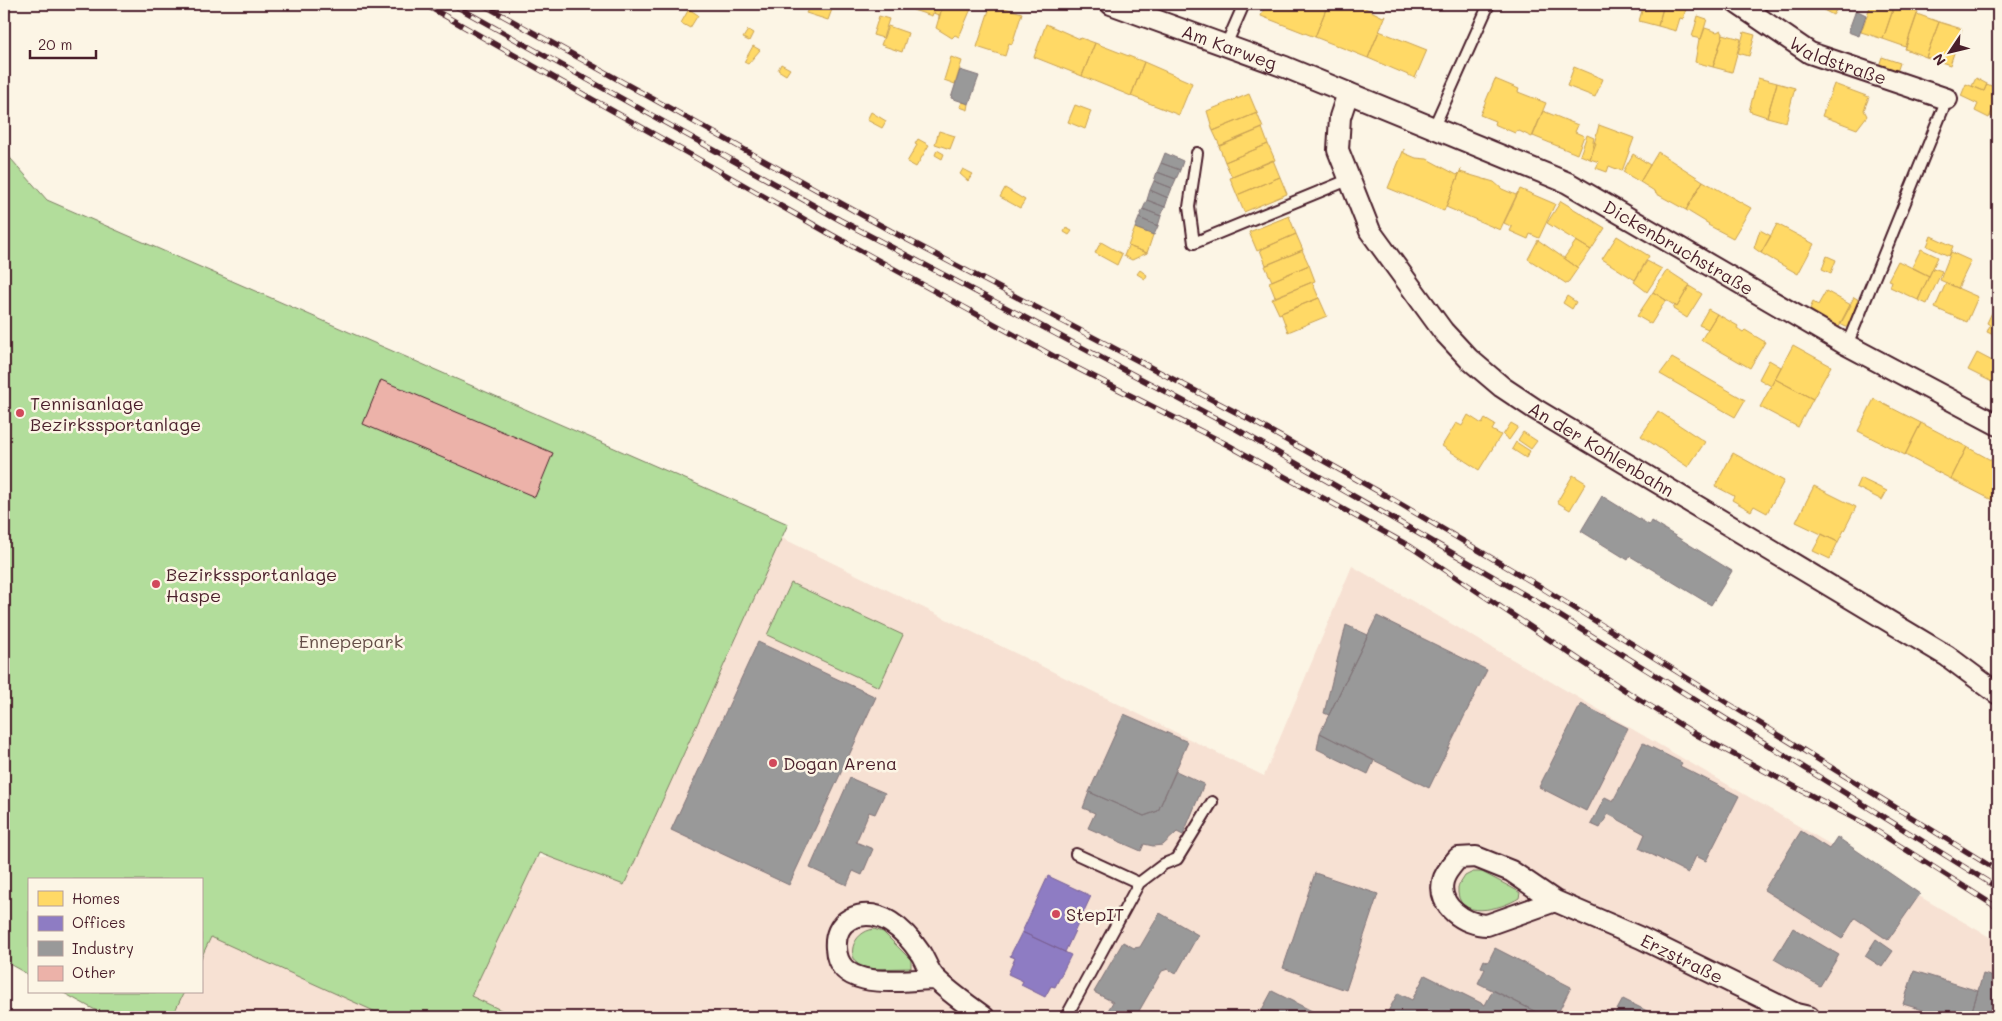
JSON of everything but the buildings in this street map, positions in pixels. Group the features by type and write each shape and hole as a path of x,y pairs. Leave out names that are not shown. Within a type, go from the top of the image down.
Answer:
{"street":[{"name":"Am Karweg","path":"1111,4 1226,45 1348,93"},
{"name":"Waldstraße","path":"1738,4 1810,52 1947,99"},
{"name":"Dickenbruchstraße","path":"1348,93 1568,183 1847,345 1998,425"},
{"name":"An der Kohlenbahn","path":"1348,93 1340,117 1338,150 1348,180 1370,231 1443,331 1469,359 1502,387 1535,409 1947,656 1998,694"},
{"name":"Erzstraße","path":"1555,901 1487,925 1476,925 1453,912 1442,890 1443,880 1458,858 1476,857 1510,871 1555,901 1641,938 1796,1014 1809,1017"},
{"path":"935,979 863,980 850,975 841,965 836,953 836,940 839,929 844,922 856,916 869,914 880,916 892,924 920,952 935,979 984,1017"}],"lane":[{"path":"1226,45 1244,4"},
{"path":"1433,129 1489,4"},
{"path":"1847,345 1947,99"},
{"path":"1197,153 1189,207 1194,243 1348,180"},
{"path":"1066,1017 1139,883 1164,864 1177,859 1212,802"},
{"path":"1076,854 1139,883"}],"shaded area":[{"path":"762,528 1264,776 1352,566 1998,942 1998,1017 172,1017 183,994 202,994 202,955 223,911 513,858 631,857","holes":["1465,876 1519,891 1520,896 1516,900 1477,911 1459,896 1458,887"]}],"green space":[{"name":"Ennepepark","path":"4,151 47,200 788,524 624,885 539,853 471,996 516,1017 387,1017 211,937 202,956 202,878 28,878 28,974 4,961"},
{"path":"791,583 903,635 879,687 767,635"},
{"path":"1473,872 1482,872 1516,890 1520,893 1519,898 1491,909 1472,909 1464,905 1459,898 1458,887 1465,876"},
{"path":"874,929 883,932 911,960 911,968 866,969 859,965 854,959 853,947 860,935"},
{"path":"66,994 183,994 172,1017 108,1017"}],"railway":[{"path":"424,4 832,235 1055,357 1228,445 1411,547 1629,693 1697,735 1867,825 1998,908"},
{"path":"452,4 840,220 1238,430 1385,514 1544,606 1998,888"},
{"path":"482,4 891,231 1247,418 1392,499 1539,586 1998,871"}],"place":[{"name":"Tennisanlage Bezirkssportanlage","path":"20,413"},
{"name":"Bezirkssportanlage Haspe","path":"156,584"},
{"name":"Dogan Arena","path":"773,763"},
{"name":"StepIT","path":"1056,914"}]}
